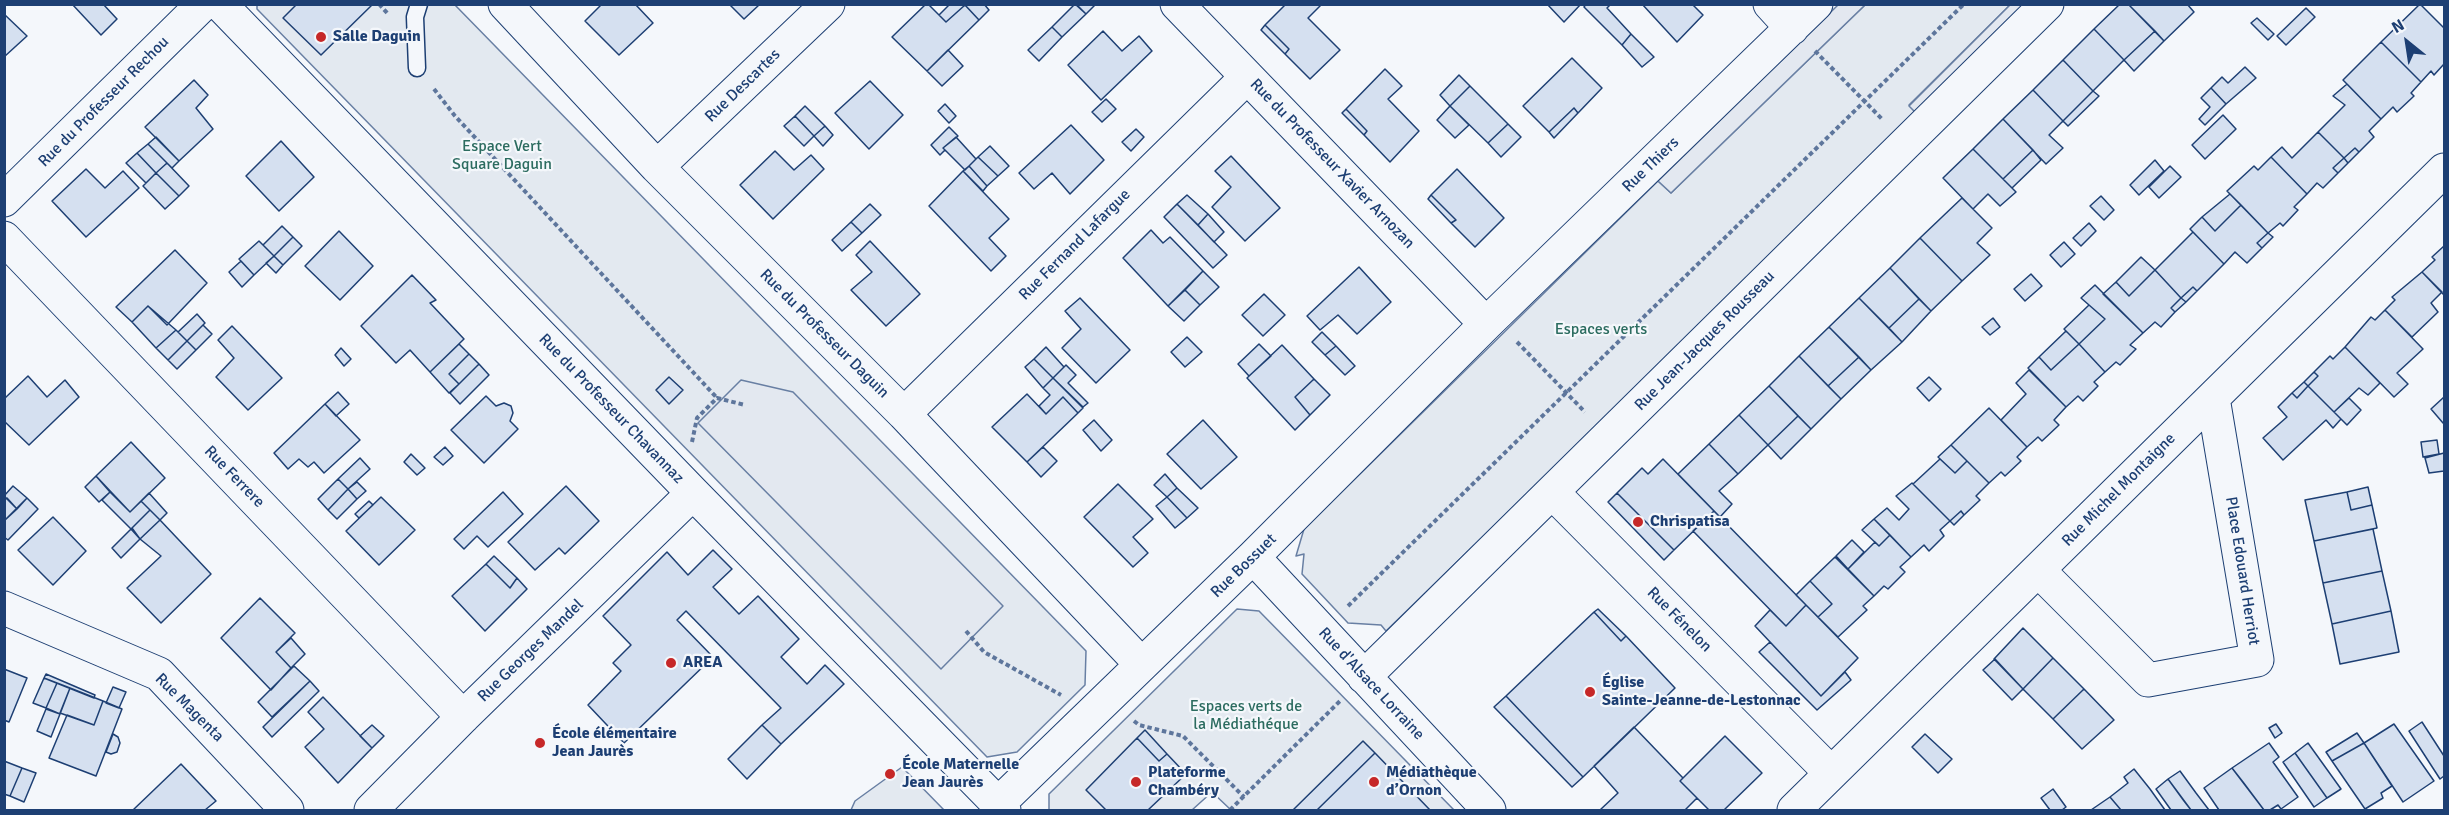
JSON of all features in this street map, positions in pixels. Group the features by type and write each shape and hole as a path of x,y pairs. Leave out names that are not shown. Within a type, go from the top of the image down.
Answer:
{"street":[{"name":"Rue du Professeur Rechou","path":"4,200 203,4"},
{"name":"Rue du Professeur Chavannaz","path":"220,4 684,484 1001,807"},
{"name":"Rue du Professeur Daguin","path":"505,4 657,167 904,414 1142,664"},
{"name":"Rue Descartes","path":"657,167 828,4"},
{"name":"Rue du Professeur Xavier Arnozan","path":"1177,4 1247,77 1496,315"},
{"path":"1770,4 1792,28"},
{"name":"Rue Thiers","path":"1496,315 1816,4"},
{"name":"Rue Jean-Jacques Rousseau","path":"1364,677 2048,4"},
{"name":"Rue Fernand Lafargue","path":"904,414 1247,77"},
{"name":"Rue Michel Montaigne","path":"1794,810 2445,170"},
{"name":"Rue Ferrere","path":"4,238 463,717"},
{"name":"Rue Bossuet","path":"1001,807 1109,696 1253,557 1496,315"},
{"name":"Place Edouard Herriot","path":"2038,570 2148,680 2257,660 2213,398"},
{"name":"Rue Georges Mandel","path":"371,810 463,717 684,484"},
{"name":"Rue Fénelon","path":"1552,492 1831,773"},
{"name":"Rue d'Alsace Lorraine","path":"1253,557 1489,810"},
{"name":"Rue Magenta","path":"4,608 159,674 287,810"}],"lane":[{"path":"417,68 415,17 419,4"}],"path":[{"path":"1321,631 1964,4"},
{"path":"1792,28 1905,143"},
{"path":"417,68 455,116 717,398 745,405"},
{"path":"1496,315 1521,320 1508,333 1609,436"},
{"path":"684,484 697,417 717,398"},
{"path":"966,630 984,652 1069,700 1093,682 1139,726 1184,736 1244,797"},
{"path":"1230,810 1364,677"}],"green space":[{"name":"Espace Vert Square Daguin","path":"257,4 455,5 1086,651 1085,685 1017,752 987,757 257,9"},
{"name":"Espaces verts","path":"1865,5 2010,5 1909,105 1917,114 1386,631 1381,625 1348,623 1302,574 1304,554 1296,556 1304,529 1658,181 1671,193"},
{"name":"Espaces verts de la Médiathéque","path":"1237,609 1259,611 1454,810 1231,810 1212,792 1192,810 1049,810 1049,794"},
{"path":"902,767 944,810 851,810 855,801"}],"shaded area":[{"path":"1838,5 1865,5 1671,193 1658,181"},
{"path":"2010,5 2029,5 1917,114 1909,106"},
{"path":"741,380 793,392 1003,606 941,669 698,423"}],"building":[{"path":"72,4 103,4 117,19 101,35"},
{"name":"Salle Daguin","path":"297,4 373,4 321,55 283,18"},
{"path":"602,4 635,4 653,23 619,55 585,21"},
{"path":"729,4 758,4 759,5 744,19"},
{"path":"926,4 946,22 965,5 979,20 927,71 892,37"},
{"path":"950,4 965,5 946,22 939,15"},
{"path":"964,4 984,4 989,10 979,20"},
{"path":"1075,4 1086,14 1062,37 1052,27"},
{"path":"1076,4 1096,4 1086,14"},
{"path":"1286,4 1322,4 1308,18 1340,50 1310,79 1285,54 1289,49 1265,25"},
{"path":"1547,4 1581,4 1564,22"},
{"path":"1586,4 1610,5 1607,8 1631,34 1622,45 1584,7"},
{"path":"1642,4 1692,4 1703,15 1677,42"},
{"path":"2120,4 2128,4 2155,31 2124,60 2094,29"},
{"path":"2128,4 2187,4 2194,12 2164,41"},
{"path":"2420,4 2444,28 2444,64 2434,75 2431,71 2421,82 2381,42"},
{"path":"2306,8 2315,17 2286,45 2277,36"},
{"path":"4,14 27,36 4,57"},
{"path":"2257,18 2274,34 2268,40 2251,23"},
{"path":"1265,25 1289,49 1285,54 1261,30"},
{"path":"1052,27 1062,37 1039,61 1028,50"},
{"path":"2094,29 2124,60 2093,91 2063,60"},
{"path":"1103,31 1122,51 1139,36 1152,51 1101,100 1068,65"},
{"path":"2155,31 2164,41 2134,71 2124,60"},
{"path":"1631,34 1654,57 1642,67 1622,45"},
{"path":"2381,42 2421,82 2411,93 2414,96 2397,112 2393,107 2381,119 2343,80"},
{"path":"948,50 963,66 942,86 927,71"},
{"path":"1572,58 1602,88 1578,113 1574,108 1549,132 1523,106"},
{"path":"2063,60 2093,91 2063,121 2033,90"},
{"path":"2245,67 2256,78 2226,104 2211,88 2222,77 2228,83"},
{"path":"1385,69 1402,86 1388,99 1419,131 1390,162 1364,135 1367,131 1346,109"},
{"path":"1459,75 1470,86 1450,106 1440,95"},
{"path":"194,80 208,95 196,108 213,129 179,161 145,127"},
{"path":"870,81 903,115 869,149 835,113"},
{"path":"2347,84 2381,119 2369,131 2374,137 2359,152 2355,148 2344,158 2318,132 2345,105 2333,96"},
{"path":"1470,86 1508,124 1488,143 1450,106"},
{"path":"2211,88 2226,104 2205,125 2199,119 2210,107 2201,98"},
{"path":"2033,90 2063,121 2049,135 2063,148 2046,164 2003,119"},
{"path":"2093,91 2099,96 2068,126 2063,121"},
{"path":"1106,99 1116,109 1102,122 1092,112"},
{"path":"945,104 956,116 949,123 938,111"},
{"path":"805,106 825,126 814,136 795,116"},
{"path":"1450,106 1469,125 1455,138 1437,120"},
{"path":"1574,108 1578,113 1554,138 1549,132"},
{"path":"1346,109 1367,131 1364,135 1342,113"},
{"path":"2223,115 2236,129 2205,159 2192,145"},
{"path":"795,116 814,136 804,146 784,126"},
{"path":"2003,119 2033,150 2003,179 1973,149"},
{"path":"1508,124 1521,137 1501,157 1488,143"},
{"path":"1071,125 1104,160 1070,194 1052,173 1034,189 1019,173"},
{"path":"825,126 833,135 823,146 814,136"},
{"path":"949,127 958,136 943,148 945,150 940,155 931,145"},
{"path":"1136,129 1144,137 1131,151 1122,142"},
{"path":"2318,132 2344,158 2333,168 2338,173 2323,188 2317,183 2307,194 2271,157 2282,147 2292,158"},
{"path":"156,137 179,161 172,168 148,144"},
{"path":"956,137 976,159 965,170 943,148"},
{"path":"281,141 314,177 279,211 246,176"},
{"path":"148,144 167,163 156,173 137,153"},
{"path":"990,146 1009,166 998,176 978,157"},
{"path":"2355,148 2359,152 2348,163 2344,158"},
{"path":"1973,149 2016,192 2000,206 1988,194 1973,209 1943,178"},
{"path":"2033,150 2041,160 2012,188 2003,179"},
{"path":"775,151 794,170 811,155 824,169 773,219 740,185"},
{"path":"137,153 156,173 146,183 126,163"},
{"path":"1231,156 1280,208 1245,241 1212,207 1231,187 1215,171"},
{"path":"978,157 998,176 987,186 969,166"},
{"path":"2271,157 2307,194 2294,207 2298,210 2283,226 2280,223 2268,233 2227,191 2254,166 2258,170"},
{"path":"2344,158 2348,163 2338,173 2333,168"},
{"path":"2155,160 2164,171 2139,195 2130,185"},
{"path":"167,163 189,186 179,196 156,173"},
{"path":"969,166 987,186 983,191 963,171"},
{"path":"2170,166 2181,177 2159,198 2149,187"},
{"path":"86,169 105,188 123,171 139,188 86,237 52,201"},
{"path":"1457,169 1504,218 1475,247 1451,223 1456,220 1431,195"},
{"path":"963,171 1009,219 989,238 1006,256 991,271 929,206"},
{"path":"156,173 179,196 165,209 143,186"},
{"path":"2230,194 2241,205 2215,231 2202,217"},
{"path":"1187,195 1208,214 1198,225 1177,204"},
{"path":"1431,195 1456,220 1451,223 1428,199"},
{"path":"2101,196 2114,210 2104,220 2090,206"},
{"path":"1962,198 1992,228 1977,243 1990,255 1962,281 1920,238"},
{"path":"870,204 881,215 862,233 851,222"},
{"path":"1177,204 1227,255 1213,268 1164,217"},
{"path":"2241,205 2268,233 2257,243 2262,248 2247,263 2235,252 2224,264 2190,229 2202,217 2215,231"},
{"path":"1208,214 1224,232 1214,242 1198,225"},
{"path":"851,222 862,233 842,251 832,240"},
{"path":"2089,223 2096,231 2081,246 2073,238"},
{"path":"282,226 293,237 274,256 263,245"},
{"path":"1151,230 1163,243 1170,237 1203,271 1168,306 1123,258"},
{"path":"339,231 373,266 340,300 305,266"},
{"path":"2193,232 2224,264 2197,291 2193,287 2181,298 2155,270"},
{"path":"2268,233 2273,237 2262,248 2257,243"},
{"path":"293,237 302,246 283,265 274,256"},
{"path":"1920,238 1962,281 1931,311 1890,268"},
{"path":"259,241 274,256 254,275 239,259"},
{"path":"870,241 920,294 886,326 851,290 872,272 856,255"},
{"path":"2064,242 2075,254 2061,267 2050,255"},
{"path":"2444,246 2444,295 2422,272 2435,260 2432,257"},
{"path":"175,250 207,283 167,325 148,306 132,322 116,307"},
{"path":"274,256 283,265 276,273 266,263"},
{"path":"2141,257 2155,270 2129,296 2116,282"},
{"path":"241,261 254,275 242,287 229,272"},
{"path":"1359,267 1391,302 1357,334 1338,315 1320,330 1307,316"},
{"path":"1890,268 1919,299 1889,328 1859,298"},
{"path":"2155,270 2181,298 2171,308 2175,312 2161,327 2155,322 2143,333 2103,294 2116,282 2129,296"},
{"path":"1203,271 1219,287 1200,305 1185,290"},
{"path":"2422,272 2442,292 2431,303 2438,312 2412,337 2385,310 2395,300 2392,297"},
{"path":"2031,274 2042,286 2025,301 2014,289"},
{"path":"412,275 436,300 430,303 464,339 430,372 410,350 396,363 361,326"},
{"path":"2095,285 2143,333 2130,345 2136,349 2120,365 2116,362 2105,372 2079,344 2105,319 2081,298"},
{"path":"2193,287 2197,291 2186,302 2181,298"},
{"path":"1185,290 1200,305 1184,321 1168,306"},
{"path":"1264,294 1285,315 1263,336 1242,315"},
{"path":"1080,298 1130,350 1096,383 1062,348 1081,329 1065,311"},
{"path":"1859,298 1902,342 1871,370 1829,327"},
{"path":"2181,298 2186,302 2175,312 2171,308"},
{"path":"1919,299 1931,311 1902,342 1889,328"},
{"path":"2089,305 2105,319 2079,344 2064,329"},
{"path":"148,306 176,330 156,348 132,322"},
{"path":"2385,310 2423,349 2397,373 2408,384 2394,397 2345,347 2371,317 2375,320"},
{"path":"197,314 205,323 187,341 178,332"},
{"path":"1993,318 2000,327 1990,335 1982,327"},
{"path":"203,325 212,334 196,350 187,341"},
{"path":"232,326 282,378 248,410 216,377 234,358 218,340"},
{"path":"1829,327 1859,357 1828,386 1799,356"},
{"path":"176,330 187,341 168,360 156,348"},
{"path":"2066,331 2079,344 2051,370 2039,357"},
{"path":"1322,332 1336,346 1325,355 1312,342"},
{"path":"1187,337 1202,352 1185,367 1171,352"},
{"path":"187,341 196,350 177,369 168,360"},
{"path":"459,344 469,354 449,374 459,384 449,393 430,372"},
{"path":"1259,344 1271,356 1249,376 1238,364"},
{"path":"2079,344 2105,372 2094,382 2098,386 2083,401 2078,396 2066,407 2028,368 2039,357 2051,370"},
{"path":"1282,345 1314,379 1295,397 1310,415 1295,430 1247,378"},
{"path":"1336,346 1355,366 1345,375 1325,355"},
{"path":"1046,347 1064,367 1053,378 1034,359"},
{"path":"2345,347 2380,383 2368,395 2359,388 2334,412 2308,386 2318,376 2314,372 2330,356 2333,359"},
{"path":"341,348 351,359 344,366 335,355"},
{"path":"469,354 479,364 459,384 449,374"},
{"path":"1799,356 1841,399 1811,429 1769,386"},
{"path":"1859,357 1871,370 1841,399 1828,386"},
{"path":"1034,359 1053,378 1043,388 1025,367"},
{"path":"479,364 489,375 460,404 450,393"},
{"path":"1066,365 1076,375 1068,383 1088,403 1083,407 1053,378"},
{"path":"2029,370 2066,407 2054,420 2059,425 2042,441 2038,437 2027,447 2001,420 2026,394 2016,383"},
{"path":"2314,372 2318,376 2308,386 2304,382"},
{"path":"28,376 47,397 65,380 79,397 29,445 4,421 4,399"},
{"path":"669,377 683,390 669,404 656,390"},
{"path":"1929,377 1941,389 1929,401 1917,388"},
{"path":"1053,378 1083,408 1078,413 1063,397 1046,414 1039,406 1050,395 1043,388"},
{"path":"1314,379 1330,395 1310,415 1295,397"},
{"path":"2304,382 2308,386 2297,398 2292,393"},
{"path":"1769,386 1798,416 1768,445 1739,415"},
{"path":"2308,386 2341,419 2333,428 2326,420 2283,460 2263,438 2287,417 2278,407 2292,393 2297,398"},
{"path":"338,392 349,404 336,416 325,404"},
{"path":"1027,394 1046,414 1063,397 1078,413 1027,462 992,427"},
{"path":"486,396 496,406 504,403 511,406 513,413 510,421 518,429 484,463 451,430"},
{"path":"2444,397 2444,422 2443,423 2431,409"},
{"path":"2349,398 2361,410 2347,425 2334,412"},
{"path":"325,404 360,440 324,473 314,462 308,467 299,459 288,469 274,453"},
{"path":"1989,408 2027,447 2017,457 2021,461 2005,476 2001,472 1989,483 1951,445"},
{"path":"1739,415 1768,445 1738,474 1709,444"},
{"path":"1798,416 1811,429 1781,459 1768,445"},
{"path":"1094,420 1112,440 1101,451 1083,430"},
{"path":"1203,420 1237,457 1201,489 1167,454"},
{"path":"2437,440 2439,454 2423,457 2421,442"},
{"path":"131,442 165,478 130,512 96,476"},
{"path":"1709,444 1738,474 1719,491 1732,504 1720,517 1678,474"},
{"path":"1951,445 1967,461 1955,473 1938,457"},
{"path":"445,447 453,456 443,465 434,457"},
{"path":"1043,447 1057,461 1041,477 1027,462"},
{"path":"2444,453 2444,471 2429,473 2425,458"},
{"path":"411,454 425,468 417,475 404,462"},
{"path":"360,458 370,469 348,489 338,479"},
{"path":"1663,459 1714,511 1674,550 1617,493 1642,468 1648,474"},
{"path":"1940,459 1955,473 1967,461 1989,483 1976,496 1980,500 1964,515 1961,511 1950,521 1913,484"},
{"path":"1165,474 1177,488 1167,497 1154,485"},
{"path":"96,476 110,492 99,502 85,487"},
{"path":"338,479 348,489 328,510 318,499"},
{"path":"357,482 366,491 357,499 348,489"},
{"path":"1912,483 1950,521 1940,530 1944,536 1929,551 1924,545 1911,557 1874,519 1887,508 1899,520 1909,509 1896,496"},
{"path":"1118,484 1153,519 1133,537 1148,553 1133,567 1084,517"},
{"path":"13,486 27,498 17,509 4,496"},
{"path":"566,486 599,521 565,554 559,548 535,570 508,542"},
{"path":"2368,487 2372,505 2351,510 2347,492"},
{"path":"1177,488 1198,508 1187,518 1167,497"},
{"path":"348,489 357,499 337,519 328,510"},
{"path":"110,492 130,512 141,501 150,510 131,529 102,500"},
{"path":"503,492 523,514 488,547 477,536 464,549 454,539"},
{"path":"2347,492 2351,510 2372,505 2377,528 2314,541 2305,500"},
{"path":"149,493 167,513 160,520 141,501"},
{"path":"1617,493 1674,550 1664,560 1608,502"},
{"path":"381,497 415,530 379,565 346,531"},
{"path":"1167,497 1187,518 1175,528 1156,506"},
{"path":"7,498 17,509 4,521 4,500"},
{"path":"27,498 38,509 8,540 4,537 4,521"},
{"path":"369,501 373,505 359,518 355,514"},
{"path":"150,510 160,520 140,539 132,528"},
{"path":"1714,511 1806,605 1786,626 1693,531"},
{"path":"1961,511 1964,515 1954,525 1950,521"},
{"path":"53,517 86,551 53,585 18,550"},
{"path":"1874,519 1890,535 1879,546 1862,530"},
{"path":"160,520 211,574 161,623 127,588 161,556 140,539"},
{"path":"131,529 140,539 121,558 112,548"},
{"path":"2373,529 2382,571 2323,583 2314,541"},
{"path":"1890,535 1911,557 1900,567 1905,572 1888,589 1884,586 1874,596 1848,569 1875,542 1879,546"},
{"path":"1852,540 1864,552 1848,569 1836,556"},
{"path":"713,550 732,569 713,587 739,614 758,596 799,639 781,657 807,684 825,665 844,684 781,744 762,725 781,708 686,611 677,620 713,657 624,743 588,705 621,671 613,663 631,645 603,616 667,552 688,575"},
{"path":"494,556 517,578 510,588 486,564"},
{"path":"1835,557 1874,596 1863,606 1867,610 1838,637 1818,617 1832,604 1810,581"},
{"path":"486,564 510,588 517,578 527,589 485,631 452,596"},
{"path":"2382,571 2391,611 2332,624 2323,583"},
{"path":"1810,581 1832,604 1818,617 1796,595"},
{"path":"260,598 295,633 276,652 291,668 271,690 221,638"},
{"path":"1806,605 1858,658 1821,696 1755,626 1770,610 1786,626"},
{"path":"1598,609 1626,636 1621,641 1594,612"},
{"path":"2391,611 2399,652 2340,664 2332,624"},
{"name":"Église Sainte-Jeanne-de-Lestonnac","path":"1594,612 1621,641 1626,636 1675,688 1583,777 1506,696"},
{"path":"2023,628 2053,658 2023,689 1994,659"},
{"path":"291,638 305,654 291,668 276,652"},
{"path":"1770,642 1821,696 1845,672 1851,680 1817,710 1759,652"},
{"path":"2053,658 2084,689 2053,719 2023,689"},
{"path":"1995,659 2023,689 2012,700 1983,670"},
{"path":"294,666 310,681 272,717 258,702"},
{"path":"4,669 27,678 9,722 4,720"},
{"path":"46,674 95,695 94,698 44,678"},
{"path":"44,678 57,683 46,708 33,703"},
{"path":"310,681 319,691 272,737 263,727"},
{"path":"57,683 70,688 60,714 46,708"},
{"path":"113,687 126,692 119,708 106,703"},
{"path":"70,688 103,701 94,725 60,713"},
{"path":"2084,689 2114,720 2082,749 2053,719"},
{"path":"1506,696 1583,777 1572,787 1494,707"},
{"path":"323,697 372,748 338,783 305,747 324,729 308,712"},
{"path":"103,701 122,709 96,776 49,758 67,715 94,725"},
{"path":"46,709 60,714 51,737 37,731"},
{"path":"2422,722 2444,756 2444,776 2440,779 2409,731"},
{"path":"2276,724 2282,733 2275,738 2269,728"},
{"path":"2394,724 2434,781 2403,802 2364,743"},
{"path":"372,725 384,736 372,748 360,736"},
{"path":"762,725 781,744 747,779 728,759"},
{"path":"1634,727 1683,778 1680,781 1697,798 1685,810 1600,810 1618,793 1594,766"},
{"path":"1145,730 1167,754 1159,761 1137,738"},
{"path":"2357,733 2364,743 2332,761 2326,752"},
{"path":"113,734 118,737 120,743 117,752 111,754 106,752"},
{"path":"1925,734 1952,759 1938,773 1912,747"},
{"path":"1725,736 1762,773 1724,810 1709,810 1680,781"},
{"name":"Plateforme Chambéry","path":"1137,738 1159,761 1167,754 1186,774 1148,810 1106,810 1086,790"},
{"path":"1363,741 1375,753 1317,810 1293,810"},
{"path":"2269,743 2279,757 2273,762 2298,797 2281,809 2278,805 2270,810 2264,810 2232,768"},
{"path":"2308,743 2341,789 2327,798 2295,753"},
{"path":"2364,743 2392,786 2381,793 2383,798 2365,809 2332,761"},
{"name":"Médiathèque d’Ornon","path":"1375,753 1430,810 1317,810"},
{"path":"2295,753 2327,798 2314,807 2283,762"},
{"path":"4,761 22,768 10,796 4,794"},
{"path":"181,764 216,801 205,810 133,810"},
{"path":"22,768 36,773 24,802 10,796"},
{"path":"2232,768 2264,810 2219,810 2204,788"},
{"path":"2134,769 2165,810 2121,810 2110,797 2128,783 2124,777"},
{"path":"2180,771 2209,810 2191,810 2168,779"},
{"path":"2168,779 2191,810 2171,810 2156,789"},
{"path":"2053,789 2066,807 2062,810 2050,810 2041,798"},
{"path":"2110,797 2121,810 2091,810"}],"place":[{"name":"Salle Daguin","path":"321,37"},
{"name":"Chrispatisa","path":"1638,522"},
{"name":"AREA","path":"671,663"},
{"name":"Église Sainte-Jeanne-de-Lestonnac","path":"1590,692"},
{"name":"École élémentaire Jean Jaurès","path":"540,743"},
{"name":"École Maternelle Jean Jaurès","path":"890,774"},
{"name":"Plateforme Chambéry","path":"1136,782"},
{"name":"Médiathèque d’Ornon","path":"1374,782"}]}
